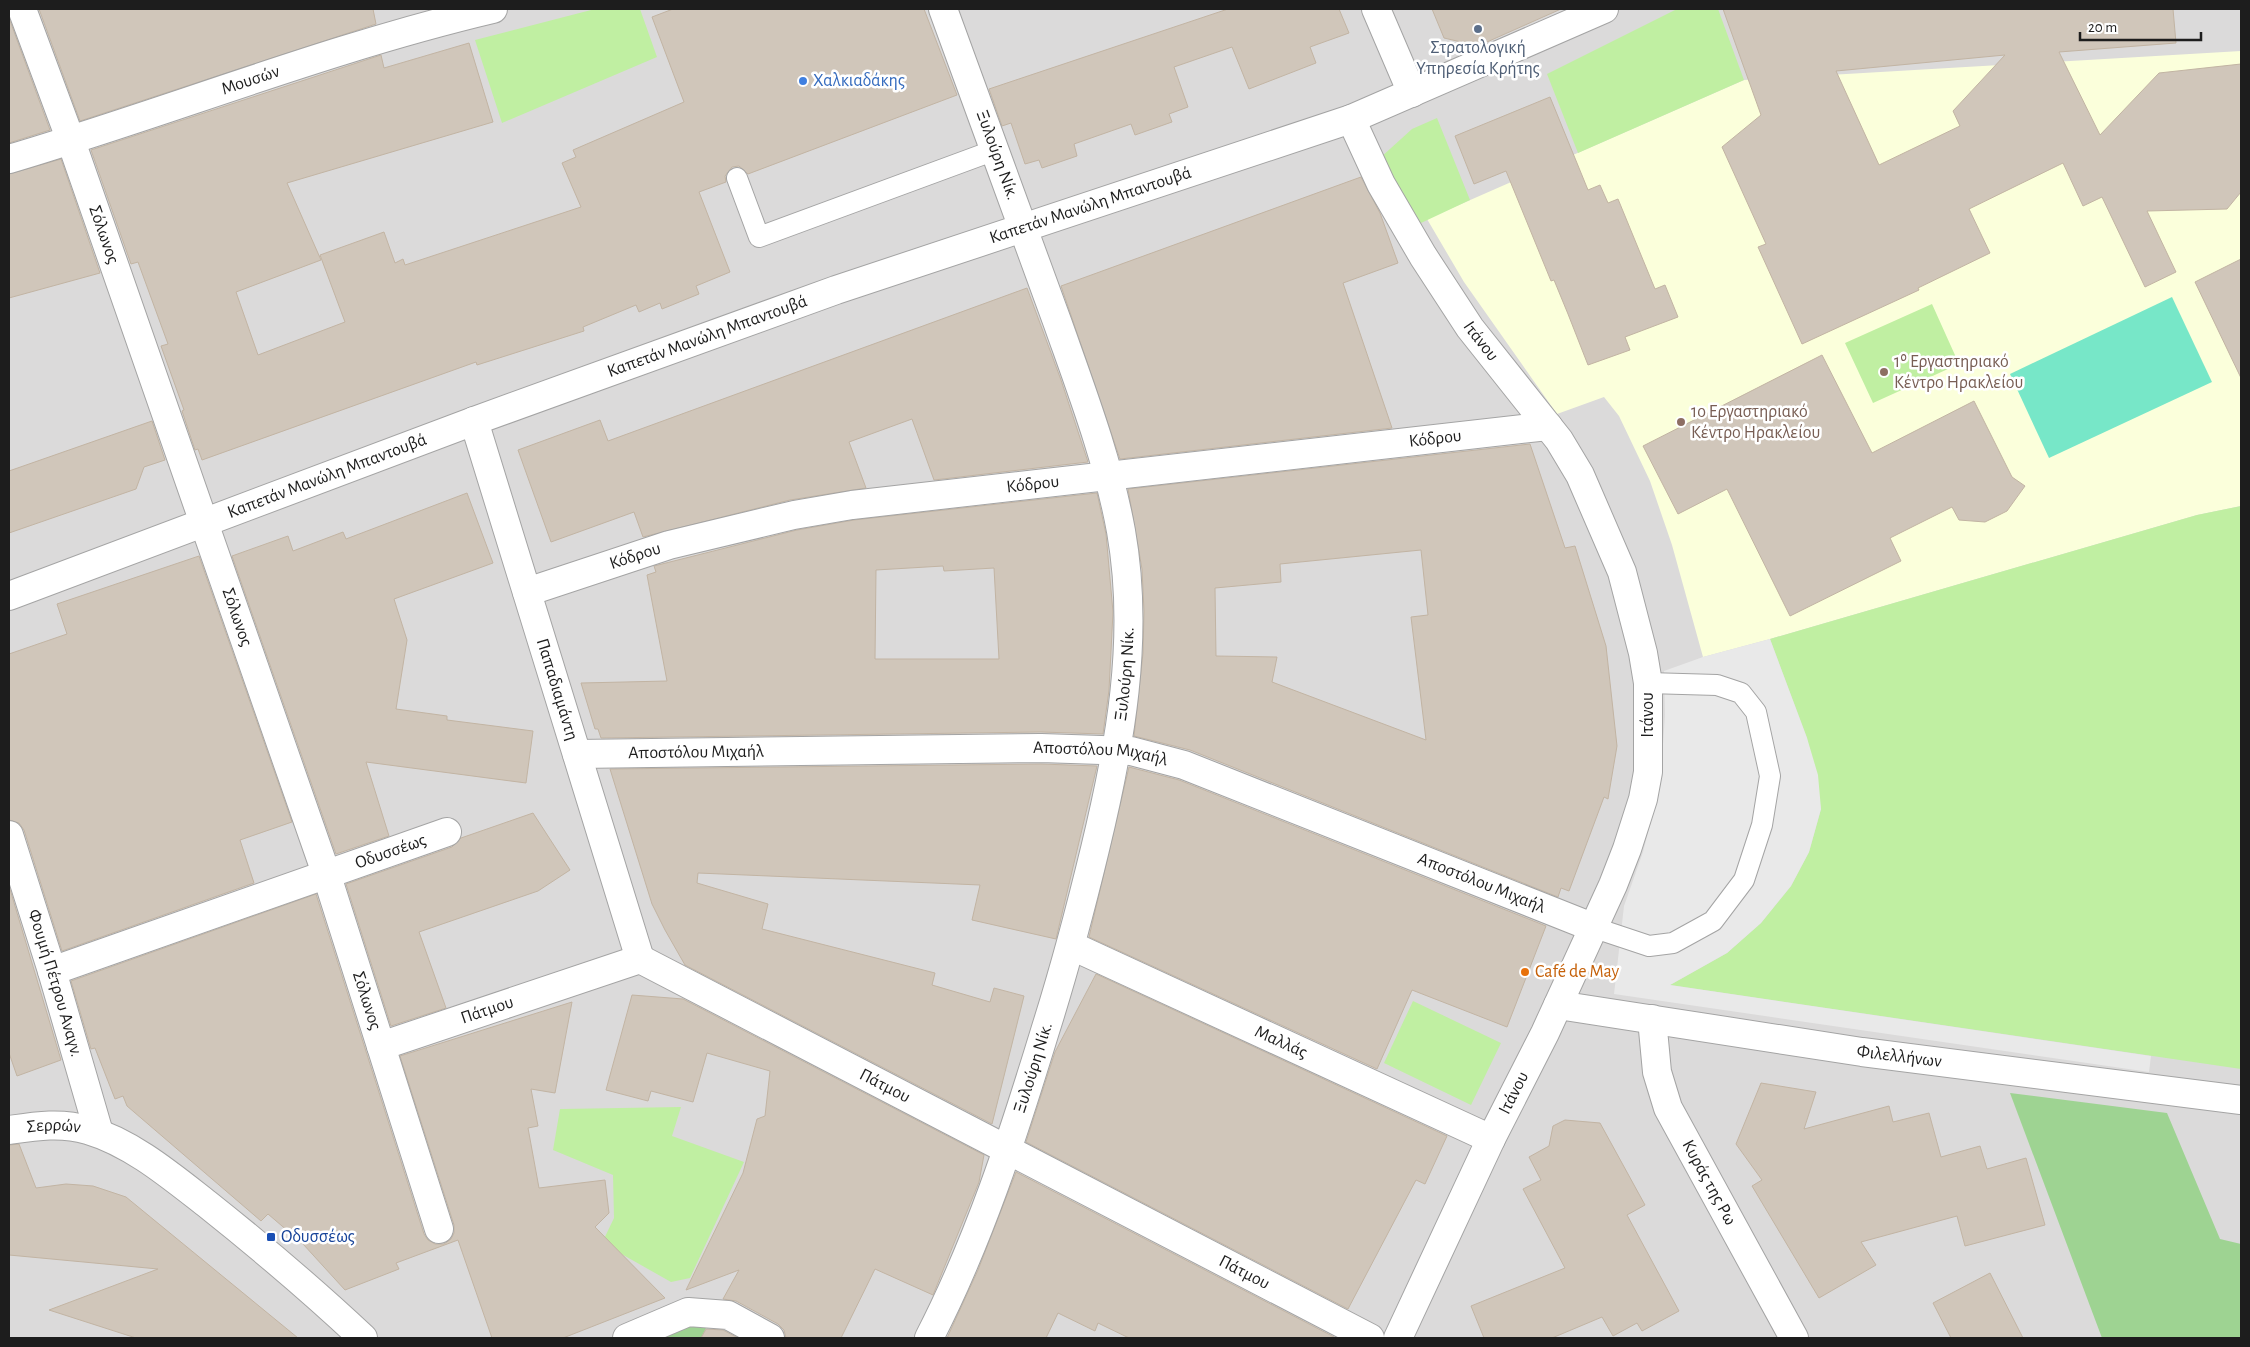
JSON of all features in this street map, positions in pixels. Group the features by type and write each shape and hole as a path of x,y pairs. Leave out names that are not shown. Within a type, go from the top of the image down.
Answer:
{"street":[{"name":"Σόλωνος","path":"22,9 71,140 327,876 438,1229"},
{"name":"Μουσών","path":"9,159 382,38 494,9"},
{"path":"1376,9 1412,93"},
{"name":"Καπετάν Μανώλη Μπαντουβά","path":"9,596 474,421 836,290 1023,226 1352,119 1604,9"},
{"name":"Ξυλούρη Νίκ.","path":"929,1338 958,1276 1007,1150 1072,946 1117,750 1123,714 1127,660 1127,588 1121,532 1109,475 995,150 940,17"},
{"name":"Ιτάνου","path":"1352,119 1381,184 1423,256 1470,328 1548,426 1580,475 1622,572 1641,644 1648,683 1648,772 1643,799 1612,885 1558,1005 1491,1139 1398,1338"},
{"name":"Παπαδιαμάντη","path":"474,421 640,959"},
{"name":"Κόδρου","path":"527,592 662,547 794,515 901,499 1548,426"},
{"name":"Αποστόλου Μιχαήλ","path":"577,754 1041,748 1117,750 1149,754 1184,765 1592,927"},
{"name":"Οδυσσέως","path":"52,971 327,876 447,832"},
{"name":"Φουμή Πέτρου Αναγν.","path":"9,835 52,971 99,1134"},
{"name":"Μαλλάς","path":"1072,946 1491,1139"},
{"name":"Πάτμου","path":"381,1046 640,959 1370,1338"},
{"name":"Φιλελλήνων","path":"1558,1005 1862,1052 2241,1100"},
{"name":"Κυράς της Ρω","path":"1652,1019 1657,1072 1668,1108 1794,1338"},
{"name":"Σερρών","path":"9,1130 41,1125 58,1125 99,1134 134,1151 203,1202 311,1290 362,1338"},
{"path":"627,1338 688,1312 728,1315 770,1338"}],"lane":[{"path":"737,178 759,237 995,150"},
{"path":"1592,927 1649,946 1673,944 1713,921 1744,880 1762,825 1770,776 1756,712 1741,692 1717,685 1648,683"}],"shaded area":[{"path":"9,9 2241,9 2241,1338 9,1338"},
{"name":"1⁰ Εργαστηριακό Κέντρο Ηρακλείου","path":"2241,51 2241,506 2197,515 1703,657 1672,545 1650,481 1619,416 1604,397 1557,414 1464,282 1427,219 1744,80"},
{"path":"1770,639 1807,738 1818,775 1821,809 1809,852 1791,886 1761,923 1727,953 1670,985 2151,1056 2149,1072 1614,994 1624,906 1643,852 1660,787 1665,715 1664,671 1703,657"}],"green space":[{"path":"595,9 640,9 657,57 502,123 475,40"},
{"path":"1677,9 1718,9 1744,80 1578,153 1547,74"},
{"path":"1437,118 1470,200 1421,223 1380,158 1412,129"},
{"path":"2172,297 2212,382 2049,458 2010,374"},
{"path":"1932,304 1959,364 1873,403 1845,343"},
{"path":"2241,506 2241,1069 1670,985 1727,953 1761,923 1791,886 1809,852 1821,809 1807,738 1770,639 2197,515"},
{"path":"1413,1001 1501,1043 1471,1105 1384,1063"},
{"path":"2010,1093 2167,1113 2220,1239 2241,1244 2241,1338 2102,1338"},
{"path":"681,1107 672,1136 744,1162 690,1278 671,1282 602,1243 614,1218 613,1175 553,1150 560,1109"},
{"path":"695,1324 706,1328 701,1338 659,1338 683,1326"}],"building":[{"path":"39,9 373,9 376,24 80,121"},
{"path":"673,9 924,9 957,95 748,174 739,166 732,167 725,176 726,182 699,192 730,272 696,286 699,294 662,309 660,303 639,312 636,305 583,327 584,331 477,365 476,362 202,460 198,449 195,450 182,411 184,410 161,346 168,344 138,262 131,264 91,150 381,55 384,68 469,43 493,122 287,183 321,260 236,292 258,355 345,322 320,255 384,232 395,263 403,259 405,265 581,207 562,163 576,157 573,150 684,102 652,17"},
{"path":"1228,9 1339,9 1349,33 1310,47 1316,63 1249,89 1232,47 1174,67 1188,107 1169,114 1172,122 1135,135 1131,124 1074,144 1077,156 1042,168 1039,160 1025,164 1011,123 1002,126 989,89"},
{"name":"Στρατολογική Υπηρεσία Κρήτης","path":"1432,9 1561,9 1478,46 1444,38"},
{"path":"1723,9 2173,9 2176,43 2059,52 2100,135 2159,73 2241,64 2241,192 2227,209 2147,211 2176,272 2145,287 2102,197 2083,206 2063,163 1969,209 1990,253 1918,288 1919,290 1802,344 1758,247 1766,244 1722,147 1761,115","holes":["2005,55 1953,111 1960,126 1879,165 1836,71"]},
{"path":"9,18 50,130 9,143"},
{"path":"1550,97 1588,190 1600,185 1608,203 1618,199 1655,289 1665,285 1678,317 1625,337 1630,350 1588,365 1554,280 1551,281 1506,171 1474,184 1455,136"},
{"path":"61,159 100,273 9,298 9,174"},
{"path":"1361,177 1380,213 1398,263 1343,283 1392,428 1120,459 1061,286"},
{"path":"2241,259 2241,378 2195,282"},
{"path":"1027,288 1061,380 1088,462 934,480 912,419 849,442 866,488 790,500 643,537 634,512 551,542 518,450 600,420 608,441"},
{"path":"1822,355 1872,453 1974,401 2012,477 2025,486 2007,511 1985,522 1959,520 1952,507 1890,538 1901,561 1790,616 1727,489 1678,514 1643,446"},
{"path":"152,421 165,460 144,467 136,489 9,533 9,471"},
{"path":"1530,444 1565,548 1575,546 1606,646 1617,746 1608,799 1604,797 1569,891 1561,888 1558,897 1190,750 1134,736 1143,653 1144,611 1142,569 1128,489","holes":["1421,550 1428,615 1411,617 1426,740 1272,682 1277,657 1216,656 1215,588 1281,582 1280,564"]},
{"path":"467,493 493,563 394,599 407,640 396,709 447,716 447,720 533,731 526,783 366,762 389,836 336,854 232,556 288,536 293,551 343,532 346,539"},
{"path":"1097,493 1106,534 1113,612 1109,690 1103,734 1041,732 601,738 598,729 595,729 581,683 667,681 647,575 656,572 654,566 797,530 854,520","holes":["943,566 944,571 994,568 999,659 875,659 876,570"]},
{"path":"199,556 292,822 240,840 254,883 62,951 24,830 19,823 9,820 9,654 67,634 57,604"},
{"path":"1041,764 1097,766 1056,939 972,920 980,885 698,873 697,883 768,904 762,929 935,973 932,985 990,1002 994,988 1024,996 992,1124 685,965 652,904 610,769"},
{"path":"1129,767 1179,780 1546,926 1507,1027 1412,990 1377,1069 1089,937"},
{"path":"533,813 570,870 538,891 419,932 446,1008 391,1026 346,884 452,847 461,838"},
{"path":"9,886 61,1060 17,1076 9,1053"},
{"path":"316,894 424,1234 428,1240 435,1244 444,1244 451,1239 454,1233 454,1225 400,1056 572,1002 555,1093 531,1089 538,1126 528,1128 539,1188 605,1180 609,1213 595,1227 665,1298 563,1338 492,1338 458,1240 396,1263 399,1269 345,1290 303,1244 268,1214 261,1221 127,1106 123,1096 115,1099 95,1048 91,1049 71,981"},
{"path":"1096,974 1447,1136 1425,1184 1416,1180 1348,1309 1026,1142 1055,1052"},
{"path":"632,995 683,999 984,1155 979,1182 933,1295 875,1269 841,1338 786,1338 784,1330 778,1324 736,1301 723,1299 739,1270 686,1290 743,1173 757,1119 765,1116 770,1071 707,1053 693,1102 651,1091 648,1101 606,1090"},
{"path":"1761,1083 1816,1092 1804,1129 1889,1106 1893,1122 1929,1113 1941,1157 1980,1146 1987,1169 2026,1158 2045,1225 1965,1246 1957,1216 1861,1242 1876,1265 1819,1298 1752,1186 1762,1180 1736,1144"},
{"path":"1565,1120 1600,1123 1645,1205 1627,1215 1679,1311 1642,1331 1637,1323 1613,1336 1602,1317 1552,1338 1484,1338 1471,1306 1565,1268 1523,1189 1541,1180 1529,1157 1549,1146 1553,1126"},
{"path":"19,1144 36,1188 66,1184 93,1186 126,1197 298,1338 136,1338 49,1310 158,1269 9,1255 9,1145"},
{"path":"1016,1172 1334,1337 1129,1338 1098,1323 1095,1331 1058,1313 1046,1338 947,1338 978,1270"},
{"path":"1990,1273 2023,1338 1951,1338 1933,1303"},
{"path":"706,1329 723,1330 738,1338 701,1338"}],"place":[{"name":"Στρατολογική Υπηρεσία Κρήτης","path":"1478,29"},
{"name":"Χαλκιαδάκης","path":"803,81"},
{"name":"1⁰ Εργαστηριακό Κέντρο Ηρακλείου","path":"1884,372"},
{"name":"1ο Εργαστηριακό Κέντρο Ηρακλείου","path":"1681,422"},
{"name":"Café de May","path":"1525,972"},
{"name":"Οδυσσέως","path":"271,1237"}]}
